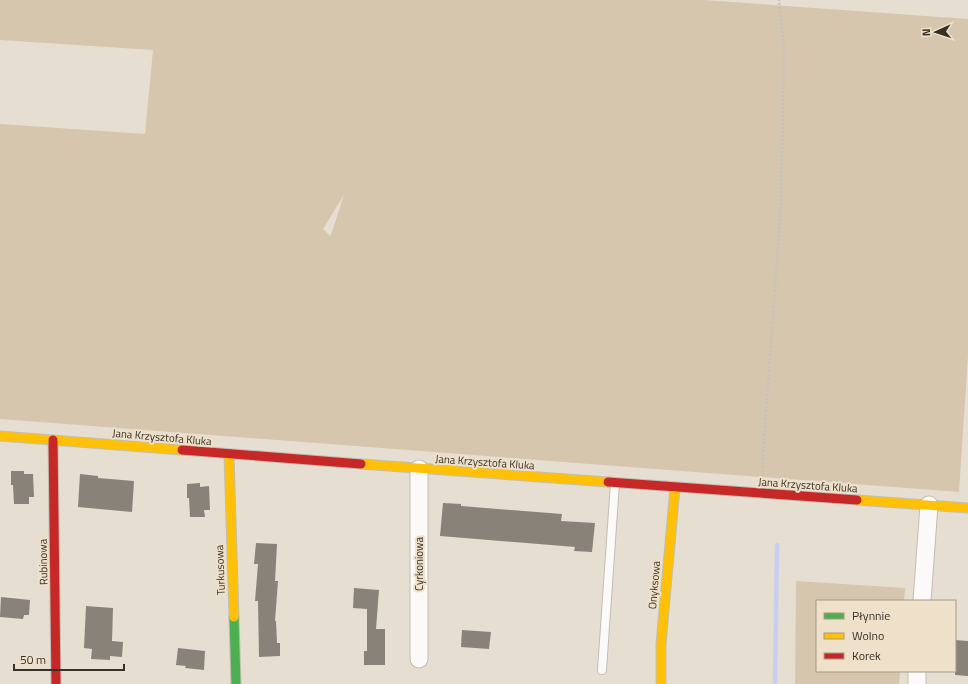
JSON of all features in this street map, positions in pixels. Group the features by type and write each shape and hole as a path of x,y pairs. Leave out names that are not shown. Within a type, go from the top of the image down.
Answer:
{"street":[{"name":"Jana Krzysztofa Kluka","path":"0,436 615,484 968,508"},
{"name":"Rubinowa","path":"53,440 56,684"},
{"name":"Turkusowa","path":"229,455 236,684"},
{"name":"Cyrkoniowa","path":"419,469 419,659"},
{"name":"Onyksowa","path":"661,684 661,644 676,488"},
{"path":"922,600 929,505"},
{"path":"917,684 918,672"}],"lane":[{"path":"602,670 615,484"}],"path":[{"path":"763,494 763,455 781,205 784,50 779,0"}],"shaded area":[{"path":"0,0 704,0 968,19 968,355 959,492 0,419 0,124 145,134 153,50 0,40","holes":["344,195 330,236 323,229"]},
{"path":"796,581 905,588 904,600 816,600 816,672 900,672 899,684 795,684"}],"building":[{"path":"11,471 24,471 24,474 33,474 34,497 29,497 29,504 14,504 13,485 11,485"},
{"path":"80,474 98,476 98,478 134,481 132,512 78,507"},
{"path":"200,483 200,487 209,486 210,510 204,510 205,517 190,517 189,498 187,498 187,484"},
{"path":"443,503 461,504 461,506 562,514 561,521 595,523 592,552 574,551 575,547 440,536"},
{"path":"256,543 277,544 275,581 278,581 275,621 277,643 280,643 280,656 259,657 258,601 255,601 258,564 254,564"},
{"path":"354,588 379,590 376,629 385,629 385,665 364,665 364,651 367,651 367,609 353,608"},
{"path":"1,597 30,600 29,615 24,615 23,619 0,617"},
{"path":"86,606 113,608 112,641 123,642 122,657 110,656 110,660 91,659 92,649 84,648"},
{"path":"462,630 491,632 489,649 461,647"},
{"path":"956,640 968,641 968,676 955,675"},
{"path":"178,648 205,651 204,670 185,668 186,666 176,665"}],"waterway":[{"path":"775,684 777,545"}],"traffic: fast":[{"path":"234,617 236,684"}],"traffic: slow":[{"path":"0,436 182,450"},
{"path":"229,455 234,617"},
{"path":"361,464 608,482"},
{"path":"661,684 661,644 675,488"},
{"path":"857,500 968,508"}],"traffic: jam":[{"path":"53,440 56,684"},
{"path":"182,450 361,464"},
{"path":"608,482 857,500"}]}
